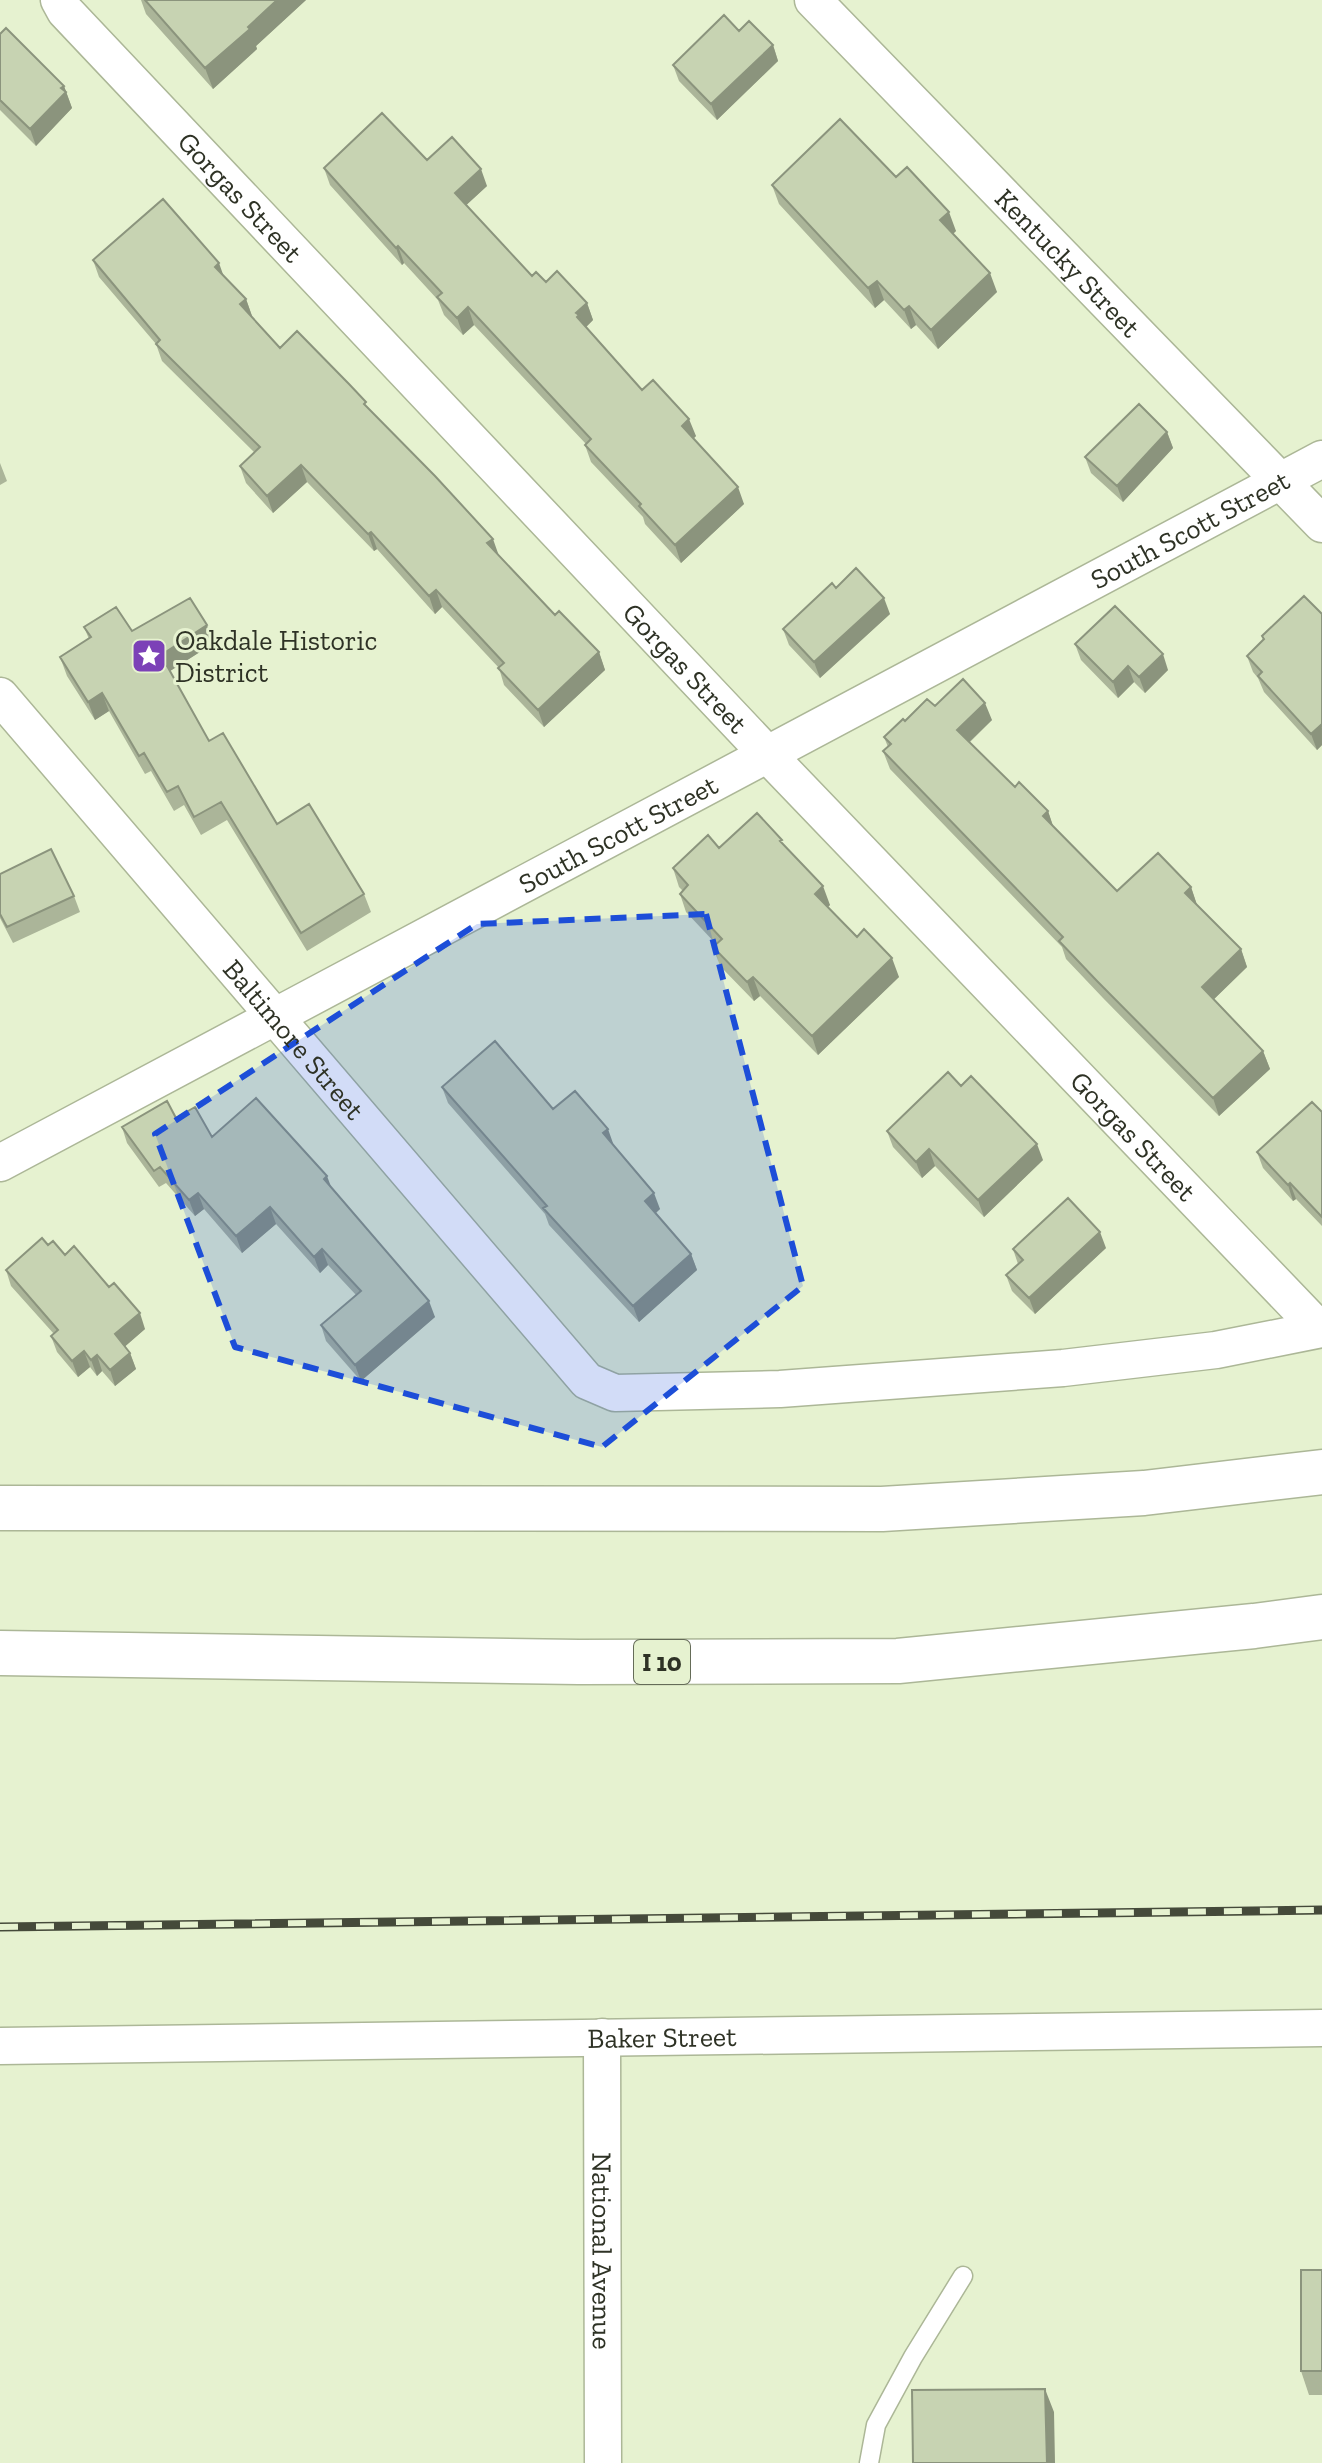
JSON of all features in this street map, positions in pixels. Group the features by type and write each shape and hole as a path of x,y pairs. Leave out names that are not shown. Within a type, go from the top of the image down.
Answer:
{"highway":[{"path":"0,1508 882,1509 1144,1493 1322,1472"},
{"name":"I 10","path":"0,1653 579,1662 898,1661 1322,1617"}],"street":[{"name":"Gorgas Street","path":"59,0 65,11 767,754 1321,1329"},
{"name":"Kentucky Street","path":"813,0 1322,524"},
{"name":"South Scott Street","path":"0,1163 1322,459"},
{"name":"Baltimore Street","path":"0,696 587,1381 615,1393 811,1387 1063,1368 1216,1350 1321,1329"},
{"name":"Baker Street","path":"0,2046 1322,2028"},
{"name":"National Avenue","path":"602,2037 603,2463"}],"lane":[{"path":"869,2463 876,2425 963,2276"}],"highlighted area":[{"path":"706,914 803,1286 602,1447 235,1347 155,1134 477,924"}],"building":[{"path":"145,0 277,0 248,27 250,29 205,68"},
{"path":"724,15 739,31 749,21 773,45 711,104 673,65"},
{"path":"6,28 64,86 61,88 66,92 30,129 0,100 0,34"},
{"path":"382,113 427,160 452,137 481,169 455,193 532,276 536,272 546,282 557,271 587,303 576,313 579,315 577,317 642,390 653,380 689,419 682,426 738,487 675,545 585,445 591,439 468,307 457,318 437,297 442,293 398,246 396,248 324,168"},
{"path":"840,119 896,177 907,167 949,212 940,220 990,273 931,330 909,306 904,310 877,281 868,288 772,185"},
{"path":"163,199 219,263 215,267 246,299 240,304 280,348 297,331 493,539 487,543 555,615 559,611 599,652 538,710 498,668 504,663 436,590 429,596 371,532 368,534 301,465 267,496 240,466 260,447 156,344 160,340 93,260"},
{"path":"1139,404 1167,432 1117,486 1085,457"},
{"path":"856,568 884,598 814,662 783,629 832,583 836,588"},
{"path":"1304,596 1322,614 1322,726 1311,734 1258,676 1262,672 1247,656 1264,639 1262,636"},
{"path":"190,598 207,625 161,655 209,741 223,733 277,824 309,804 364,894 301,933 221,802 194,817 178,786 167,792 144,753 139,756 102,693 88,702 60,657 91,637 84,627 116,607 132,631"},
{"path":"1115,606 1163,654 1139,677 1128,666 1113,682 1075,644"},
{"path":"963,679 985,703 957,730 1015,787 1019,782 1048,811 1043,816 1117,891 1158,853 1191,887 1185,893 1241,949 1202,987 1263,1051 1213,1098 1097,981 1059,941 1063,937 883,751 891,744 884,737 903,719 905,721 927,699 935,706"},
{"path":"757,813 823,886 815,894 857,937 864,929 892,958 812,1036 753,977 747,982 713,947 722,939 680,894 688,885 673,868 708,835 719,848"},
{"path":"51,849 74,896 7,927 0,914 0,874"},
{"path":"495,1041 553,1109 575,1091 608,1129 603,1133 654,1193 645,1201 691,1254 633,1306 543,1208 547,1206 442,1087"},
{"path":"948,1072 961,1086 971,1076 1037,1144 978,1200 929,1149 916,1162 887,1131"},
{"path":"256,1098 327,1176 324,1179 429,1301 355,1365 321,1325 361,1291 322,1249 314,1257 270,1207 236,1236 198,1193 189,1200 160,1167 154,1171 122,1127 167,1101 176,1118 195,1107 212,1137"},
{"path":"1312,1102 1322,1112 1322,1217 1257,1152"},
{"path":"1068,1198 1100,1232 1029,1298 1006,1275 1023,1260 1013,1249"},
{"path":"42,1238 48,1245 53,1241 65,1255 74,1246 109,1287 114,1283 140,1313 115,1334 130,1353 110,1370 97,1355 91,1360 84,1351 72,1361 51,1336 58,1330 6,1270"},
{"path":"1301,2270 1322,2270 1322,2371 1301,2371"},
{"path":"1045,2389 1047,2463 913,2463 912,2390"}],"railway":[{"path":"0,1927 1322,1910"}],"place":[{"name":"Oakdale Historic District","path":"149,656"}]}
